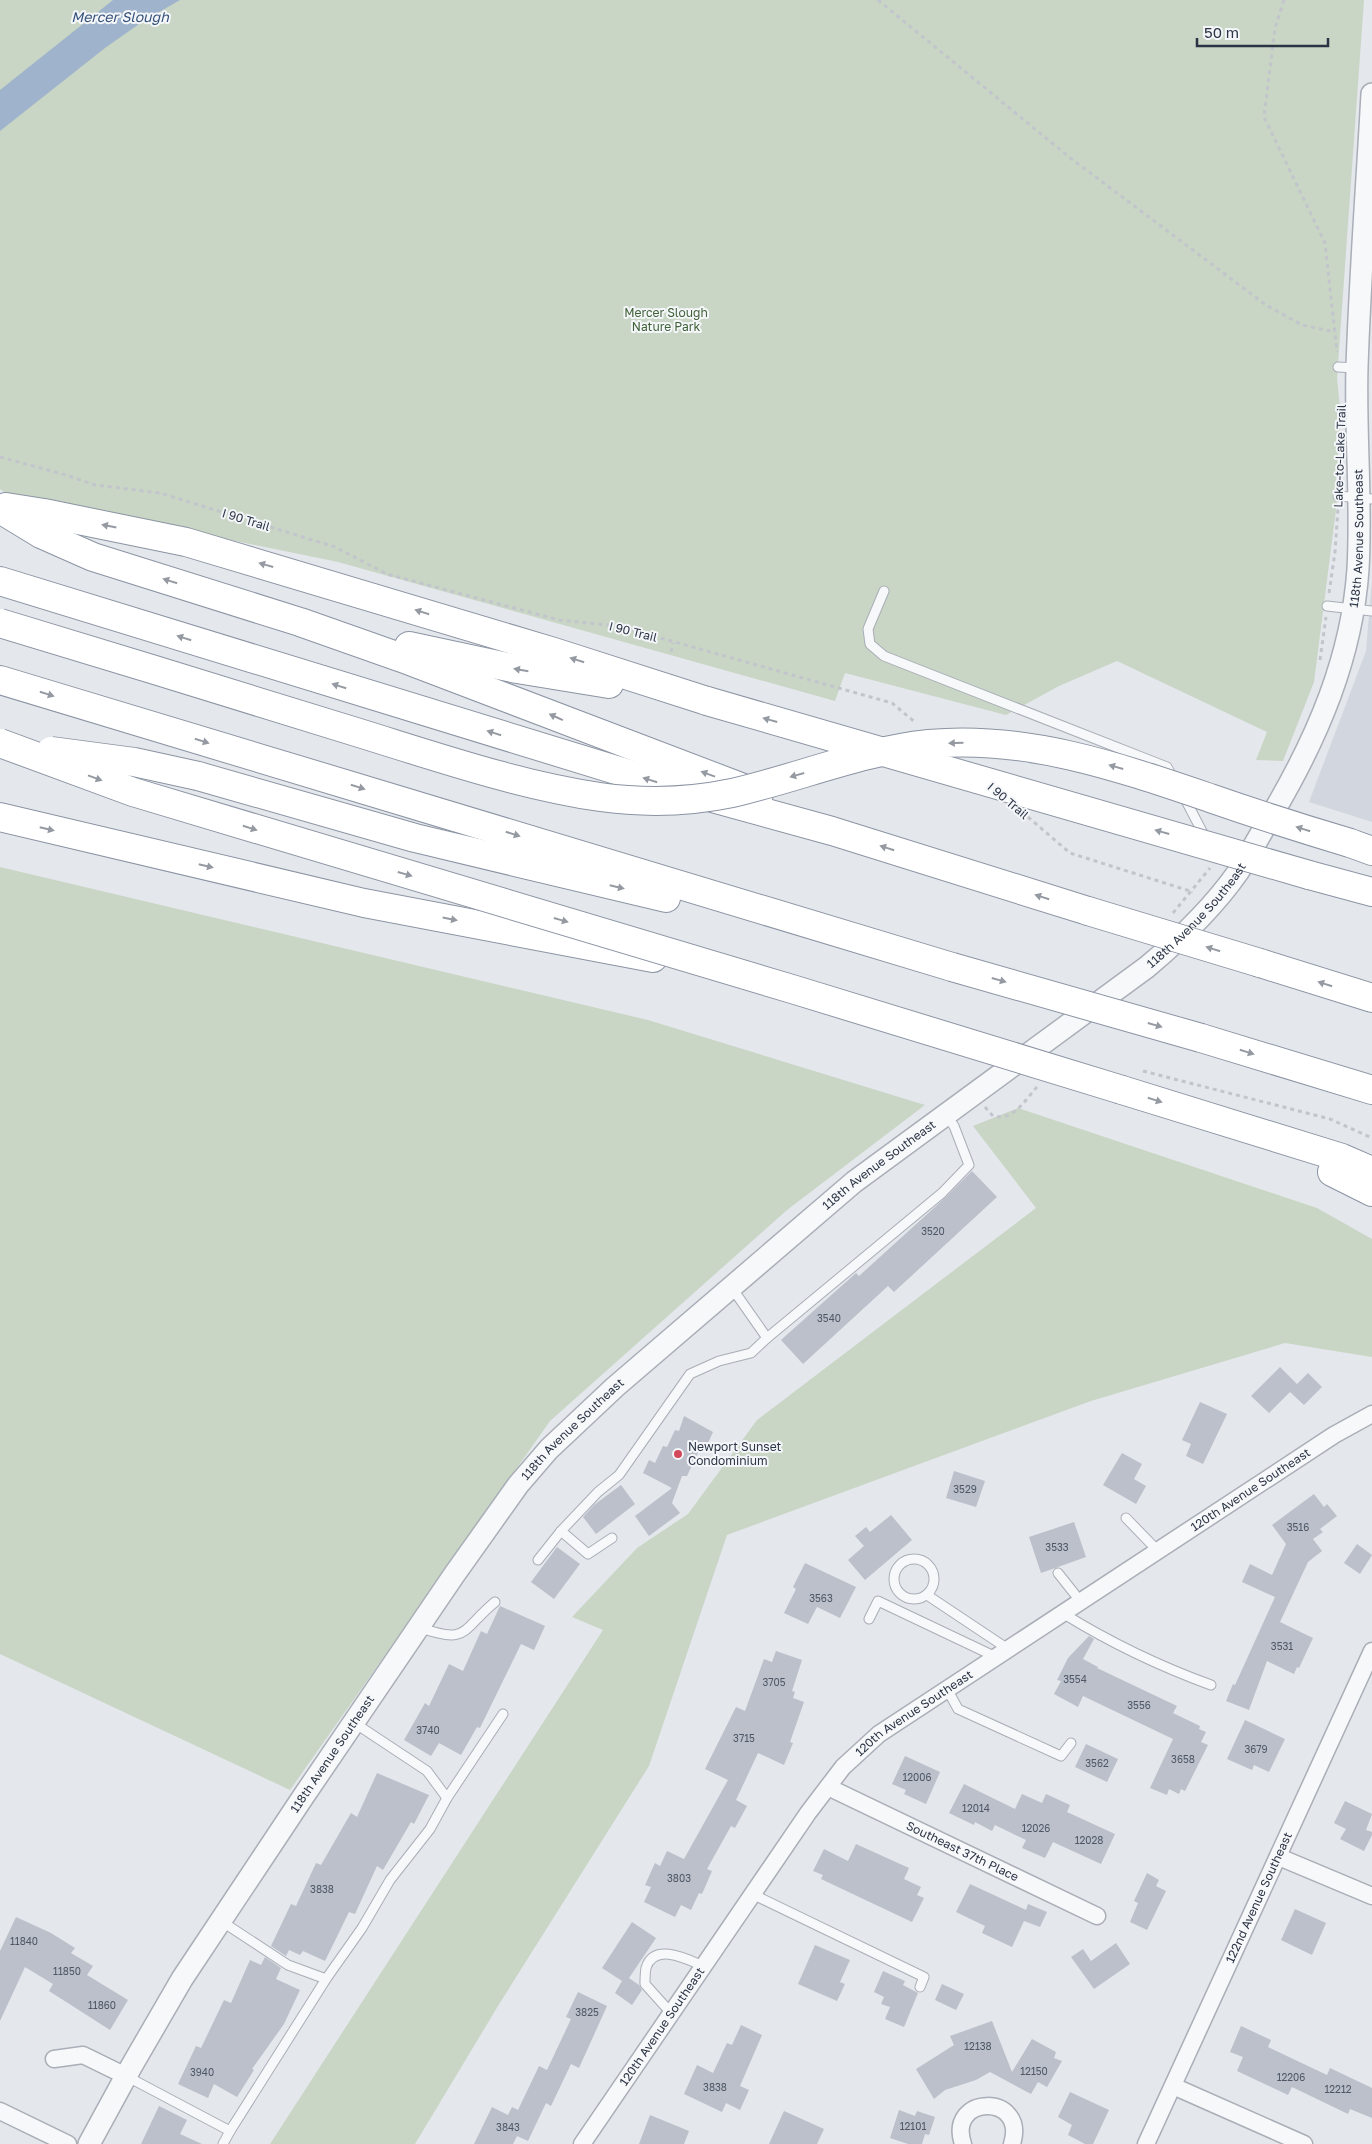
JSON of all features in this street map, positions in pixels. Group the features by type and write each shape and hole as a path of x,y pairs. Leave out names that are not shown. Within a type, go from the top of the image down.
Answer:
{"highway":[{"path":"0,508 41,534 92,557 300,622 492,691 563,721 778,801 832,831"},
{"path":"0,508 44,513 186,542 497,635 707,701 1309,875 1365,889"},
{"path":"0,581 656,782 832,831 1372,998"},
{"path":"0,622 422,752 515,778 600,797 644,800 692,800 733,793 890,750 929,744 986,743 1038,749 1092,760 1361,847"},
{"path":"300,622 517,669 707,701"},
{"path":"0,680 952,967 1201,1038 1372,1090"},
{"path":"0,743 133,792 1189,1110 1342,1158 1372,1170"},
{"path":"0,748 86,755 134,762 198,776 415,838 952,967"},
{"path":"0,817 364,903 668,961 792,989"},
{"path":"1315,1072 1372,1094"},
{"path":"1189,1110 1326,1169 1372,1192"}],"street":[{"name":"118th Avenue Southeast","path":"89,2144 182,1979 418,1627 518,1485 549,1449 615,1387 854,1182 1147,967 1174,945 1237,873 1296,773 1314,737 1362,610 1358,570 1366,499 1356,367 1372,94"},
{"name":"120th Avenue Southeast","path":"582,2144 752,1894 843,1767 879,1734 1334,1435 1372,1414"},
{"name":"122nd Avenue Southeast","path":"1146,2144 1372,1651"},
{"name":"Southeast 37th Place","path":"828,1787 1097,1916"},
{"path":"1279,1857 1372,1896"},
{"path":"54,2059 83,2055 126,2076"},
{"path":"1173,2086 1304,2144"},
{"path":"964,2144 961,2128 968,2113 983,2105 991,2105 999,2108 1011,2119 1014,2127 1012,2144"},
{"path":"0,2112 68,2144"}],"lane":[{"path":"1338,496 1366,499"},
{"path":"884,591 868,629 870,644 884,656 1167,767 1217,859"},
{"path":"1328,606 1362,610"},
{"path":"538,1560 561,1531 598,1492 619,1476 690,1374 719,1361 751,1353 942,1193 969,1165 954,1126 946,1115"},
{"path":"731,1287 767,1338"},
{"path":"1126,1518 1158,1551"},
{"path":"561,1531 588,1554 612,1538"},
{"path":"916,1558 928,1564 932,1569 934,1583 927,1594 915,1599 902,1595 895,1584 894,1578 899,1566 910,1559 916,1558"},
{"path":"1058,1574 1081,1602"},
{"path":"927,1594 1002,1653"},
{"path":"869,1619 878,1601 1002,1653"},
{"path":"418,1627 454,1636 469,1630 482,1613 495,1602"},
{"path":"1064,1614 1109,1642 1159,1665 1211,1685"},
{"path":"947,1689 958,1709 1061,1756 1071,1743"},
{"path":"223,2144 326,1979 362,1928 390,1880 430,1829 447,1798 503,1714"},
{"path":"353,1722 427,1771 447,1798"},
{"path":"752,1894 924,1977 920,1986"},
{"path":"221,1921 288,1965 326,1979"},
{"path":"671,2012 645,1984 646,1968 651,1959 660,1954 674,1954 703,1966"},
{"path":"126,2076 230,2131"}],"path":[{"path":"878,0 1069,157 1266,306 1302,325 1335,332"},
{"path":"1284,0 1275,28 1264,117 1325,243 1335,332 1356,367"},
{"name":"I 90 Trail","path":"0,457 95,485 160,494 335,547 386,574 558,620 618,626 892,703 922,728"},
{"name":"Lake-to-Lake Trail","path":"1320,665 1335,552 1338,496"},
{"path":"671,652 673,643"},
{"name":"I 90 Trail","path":"1025,815 1070,852 1192,892 1217,859"}],"shaded area":[{"path":"1372,580 1372,822 1309,802 1366,651"}],"green space":[{"name":"Mercer Slough Nature Park","path":"0,0 1364,0 1337,378 1341,417 1336,480 1337,502 1314,682 1283,761 1256,760 1267,732 1117,661 1059,686 1006,715 845,673 835,701 338,562 7,494 0,489"},
{"path":"0,867 648,1020 925,1105 787,1210 550,1421 290,1790 0,1654"},
{"path":"1018,1108 1317,1208 1372,1239 1372,1357 1285,1343 1091,1401 727,1535 649,1766 498,2006 415,2144 270,2144 603,1630 572,1617 637,1548 688,1514 757,1420 1036,1208 973,1126"}],"water":[{"name":"Mercer Slough","path":"113,0 180,0 142,22 105,48 0,131 0,90"}],"building":[{"path":"972,1171 997,1197 894,1292 888,1286 803,1364 781,1340 856,1273 859,1276"},
{"path":"1280,1367 1297,1384 1308,1373 1322,1387 1304,1405 1290,1392 1269,1413 1251,1396"},
{"path":"1200,1402 1227,1414 1203,1464 1186,1456 1191,1444 1182,1440"},
{"name":"Newport Sunset Condominium","path":"684,1416 713,1432 708,1443 703,1442 687,1476 682,1476 672,1503 680,1513 649,1536 635,1516 672,1488 643,1473 649,1460 655,1463 663,1446 667,1447 675,1430 679,1431"},
{"path":"1122,1453 1142,1464 1134,1479 1146,1486 1136,1504 1103,1485"},
{"path":"954,1471 985,1481 976,1507 946,1498"},
{"path":"621,1485 635,1504 596,1534 583,1517 594,1505"},
{"path":"1314,1494 1324,1507 1327,1504 1337,1516 1320,1529 1323,1532 1313,1539 1322,1551 1308,1562 1280,1622 1313,1638 1299,1668 1297,1667 1294,1674 1267,1661 1249,1710 1226,1701 1275,1597 1242,1582 1250,1564 1272,1575 1286,1544 1272,1525"},
{"path":"891,1515 912,1540 865,1580 848,1560 864,1546 855,1536 866,1527 870,1532"},
{"path":"1074,1522 1086,1557 1041,1573 1029,1537"},
{"path":"1357,1544 1372,1555 1360,1574 1344,1563"},
{"path":"557,1547 580,1564 554,1599 531,1582"},
{"path":"805,1563 856,1587 840,1618 817,1607 808,1624 784,1613 796,1589 793,1587"},
{"path":"500,1606 545,1626 534,1650 521,1644 480,1728 477,1727 461,1755 439,1743 431,1756 404,1740 425,1703 429,1706 449,1664 463,1671 481,1631 487,1634"},
{"path":"1089,1636 1094,1639 1083,1659 1097,1668 1177,1706 1173,1713 1200,1726 1199,1729 1206,1732 1201,1742 1208,1745 1185,1791 1181,1789 1179,1794 1169,1789 1167,1795 1150,1788 1173,1739 1083,1696 1078,1707 1054,1694 1061,1681 1057,1680 1068,1658"},
{"path":"776,1651 802,1660 792,1691 795,1692 793,1698 804,1702 790,1742 793,1743 784,1765 758,1753 736,1800 747,1806 735,1828 731,1826 707,1869 712,1871 702,1894 699,1893 691,1910 681,1905 675,1917 644,1902 651,1887 645,1885 655,1863 660,1866 667,1851 684,1859 728,1780 705,1769 736,1707 745,1711 764,1659 772,1662"},
{"path":"1245,1720 1285,1739 1269,1772 1254,1765 1252,1770 1227,1759"},
{"path":"1086,1744 1118,1759 1107,1782 1075,1767"},
{"path":"905,1756 940,1772 926,1804 904,1794 906,1790 892,1784"},
{"path":"377,1773 429,1795 414,1824 411,1822 383,1870 377,1866 355,1914 349,1912 325,1961 303,1951 300,1955 289,1950 286,1956 271,1946 291,1904 296,1906 316,1863 321,1865 351,1813 357,1817"},
{"path":"964,1784 1015,1809 1022,1794 1042,1803 1046,1794 1070,1805 1067,1812 1115,1834 1101,1864 1053,1842 1045,1858 1022,1848 1026,1840 995,1825 992,1831 975,1822 974,1825 949,1813"},
{"path":"1345,1801 1372,1814 1366,1830 1372,1832 1372,1835 1364,1851 1340,1839 1346,1829 1334,1823"},
{"path":"856,1844 909,1868 904,1879 921,1887 917,1895 924,1898 912,1922 821,1879 823,1875 813,1871 824,1849 848,1861"},
{"path":"1147,1873 1159,1880 1156,1886 1166,1891 1147,1930 1130,1922 1138,1903 1134,1901"},
{"path":"970,1884 1026,1910 1028,1904 1047,1912 1040,1927 1024,1921 1012,1947 982,1933 985,1926 956,1912"},
{"path":"1295,1909 1326,1923 1312,1955 1281,1940"},
{"path":"16,1917 51,1933 75,1948 71,1953 93,1966 87,1975 128,2000 110,2030 49,1991 53,1984 25,1967 0,2021 0,1951"},
{"path":"632,1922 656,1938 629,1978 639,1985 642,1990 632,2005 615,1993 622,1981 602,1968"},
{"path":"1116,1943 1130,1964 1094,1989 1071,1957 1083,1949 1091,1961"},
{"path":"815,1945 850,1960 840,1982 845,1984 837,2001 798,1984"},
{"path":"265,1957 281,1968 276,1979 300,1990 284,2024 252,2069 254,2070 237,2097 214,2084 208,2098 178,2084 196,2046 201,2048 224,2000 231,2003 250,1960 261,1965"},
{"path":"883,1971 905,1981 903,1985 918,1993 904,2027 885,2019 890,2007 881,2004 884,1997 874,1992"},
{"path":"942,1984 964,1994 956,2010 935,2000"},
{"path":"578,1992 607,2006 579,2068 571,2064 551,2106 546,2103 528,2141 517,2136 513,2144 474,2144 492,2107 508,2115 512,2107 518,2110 539,2066 547,2070 571,2019 566,2017"},
{"path":"992,2021 1012,2072 1032,2039 1056,2052 1054,2058 1062,2061 1047,2087 1038,2082 1031,2094 990,2072 976,2080 945,2090 934,2099 916,2069 954,2045 950,2036"},
{"path":"741,2025 762,2035 740,2086 749,2090 740,2110 726,2103 722,2112 684,2094 697,2065 713,2073 727,2043 732,2045"},
{"path":"1241,2026 1271,2040 1268,2047 1327,2075 1330,2068 1372,2088 1372,2118 1350,2109 1348,2114 1292,2087 1288,2095 1237,2071 1243,2057 1230,2052"},
{"path":"1070,2092 1109,2110 1093,2144 1085,2144 1068,2135 1072,2125 1058,2117"},
{"path":"159,2106 187,2120 180,2134 202,2144 141,2144"},
{"path":"899,2110 915,2116 917,2111 935,2117 929,2135 925,2134 922,2144 908,2144 890,2138"},
{"path":"784,2111 824,2129 817,2144 769,2144"},
{"path":"650,2115 689,2131 684,2144 639,2144"}],"place":[{"name":"Newport Sunset Condominium","path":"678,1454"}]}
